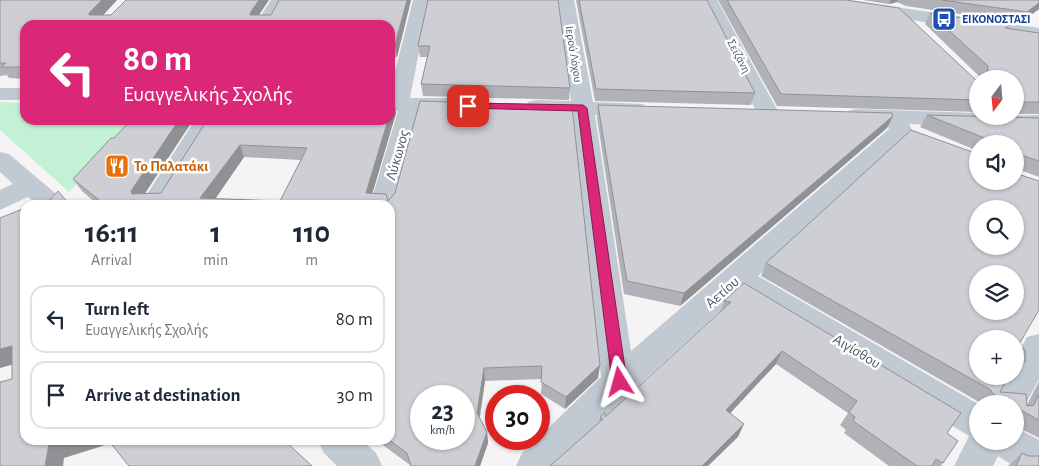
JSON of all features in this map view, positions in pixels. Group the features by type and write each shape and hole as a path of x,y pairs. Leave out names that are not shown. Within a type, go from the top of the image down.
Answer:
{"street":[{"path":"267,20 279,0"},
{"name":"Λύκωνος","path":"384,200 399,104 422,0"},
{"name":"Ιερού Λόχου","path":"566,0 583,108 620,382"},
{"name":"Σεϊζάνη","path":"709,0 768,113"},
{"path":"815,0 893,6 1039,34"},
{"path":"893,6 921,33"},
{"path":"0,94 20,94"},
{"path":"399,104 478,106"},
{"path":"516,107 651,110"},
{"path":"836,115 907,129 969,122"},
{"path":"1024,120 1039,122"},
{"path":"156,200 203,125"},
{"name":"Αετίου","path":"535,466 620,382 907,129"},
{"path":"0,159 47,200"},
{"path":"0,201 29,186"},
{"name":"Αιγίσθου","path":"738,278 969,418"},
{"path":"1013,395 1039,347"},
{"path":"341,445 363,466"},
{"path":"972,466 982,450"},
{"path":"1021,450 1039,461"}],"green space":[{"path":"0,102 20,103 20,125 132,125 69,192 0,130"}],"building":[{"path":"0,0 102,0 89,15 111,15 126,0 259,0 250,15 271,15 279,0 407,0 395,45 395,20 20,20 20,67 1,67 6,63 0,63"},
{"path":"428,0 558,0 570,88 421,84 430,46 418,46"},
{"path":"579,0 707,0 755,93 596,89"},
{"path":"727,0 846,0 899,8 969,74 969,100 781,94"},
{"path":"942,0 1039,0 1039,3 1027,12"},
{"path":"930,13 1010,25 1005,28 1039,33 1039,102 1024,102 1024,70 988,70 988,66"},
{"path":"420,101 572,106 600,365 566,397 550,387 550,385 541,382 542,366 484,368 477,413 485,428 485,438 475,466 411,466 407,453 395,444 395,200 389,200 395,193"},
{"path":"598,105 892,113 893,116 684,293 627,281"},
{"path":"927,115 969,116 969,125 1024,125 1024,118 1039,118 1039,161 1024,156 1024,135 977,135"},
{"path":"126,125 176,125 131,191 132,194 161,193 204,125 386,125 366,193 386,194 388,200 281,200 307,148 240,145 200,198 253,200 99,200 73,179 111,138 114,138"},
{"path":"911,130 969,151 969,190 1024,190 1024,176 1039,181 1039,310 1024,336 1024,330 969,330 969,378 766,263"},
{"path":"58,191 66,200 50,200"},
{"path":"20,210 20,445 49,445 45,466 0,466 0,382 12,379 12,346 0,349 0,218"},
{"path":"744,283 961,413 947,433 958,441 943,463 936,459 932,466 917,466 853,421 855,417 849,412 857,401 782,351 726,410 744,424 702,466 550,466 603,419 600,417 605,412 605,417 731,302 724,301"},
{"path":"982,385 1004,385 1000,392 1026,394 1027,406 1034,405 1039,394 1039,420 1024,412 1024,395 995,395"},
{"path":"112,445 289,445 312,466 129,466"},
{"path":"1022,453 1028,456 1039,456 1039,466 1016,466"}],"place":[{"name":"ΕΙΚΟΝΟΣΤΑΣΙ","path":"944,19"},
{"name":"Το Παλατάκι","path":"117,166"}],"route":[{"path":"468,106 583,108 620,382"}]}
